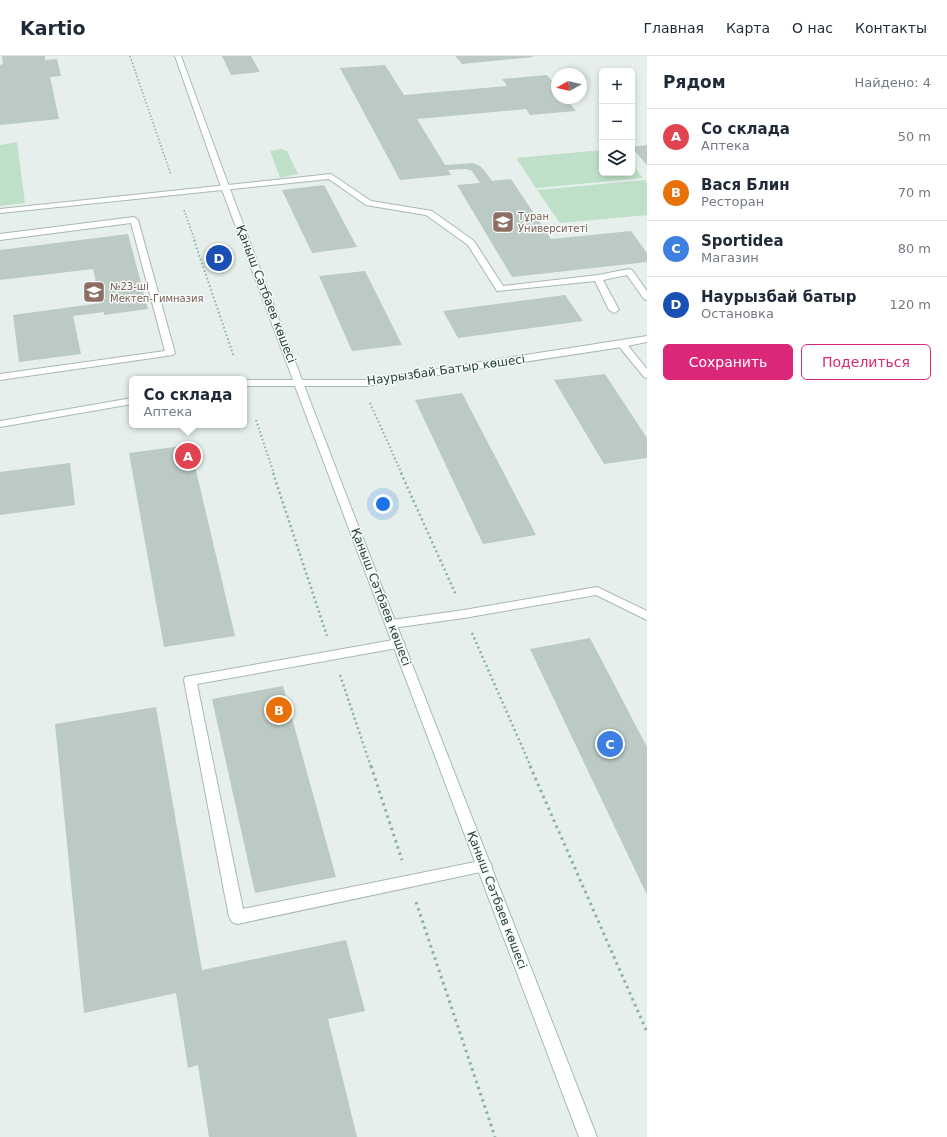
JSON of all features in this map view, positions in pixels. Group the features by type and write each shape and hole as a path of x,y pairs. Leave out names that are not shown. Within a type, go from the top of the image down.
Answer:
{"main road":[{"name":"Қаныш Сәтбаев көшесі","path":"178,56 225,187 299,383 588,1137"},
{"path":"0,210 331,176 369,203 429,214 471,243 500,289 598,278 629,272 647,297"},
{"path":"0,237 134,220 170,353 0,377"},
{"path":"598,278 614,310"},
{"name":"Наурызбай Батыр көшесі","path":"247,383 366,383 647,339"},
{"path":"622,344 647,375"},
{"path":"0,424 129,402"},
{"path":"392,624 464,614 597,591 647,616"},
{"path":"399,644 190,680 237,917 485,866"}],"path":[{"path":"374,399 370,403 647,1032"},
{"path":"256,420 495,1137"}],"green space":[{"path":"17,142 25,203 0,206 0,145"},
{"path":"281,149 287,151 298,174 280,178 270,151"},
{"path":"599,150 599,176 635,176 635,168 643,178 536,188 516,158"},
{"path":"645,180 647,183 647,215 560,223 537,190"}],"building":[{"path":"2,56 45,56 45,60 57,59 61,76 50,77 59,119 0,125 0,65 3,64"},
{"path":"222,56 251,56 260,72 231,75"},
{"path":"455,56 533,56 533,57 462,64"},
{"path":"385,65 404,95 507,86 502,79 547,75 551,80 551,104 571,104 576,111 530,115 526,109 417,119 445,165 473,163 480,166 492,181 511,179 551,239 631,231 647,253 647,262 512,277 457,185 480,183 472,171 466,169 448,170 451,175 400,180 340,68"},
{"path":"647,145 647,165 635,151 635,147"},
{"path":"324,185 357,247 312,253 282,190"},
{"path":"128,234 148,309 104,315 104,312 73,316 81,354 19,362 13,315 101,303 93,269 0,280 0,250"},
{"path":"365,271 402,345 352,351 319,276"},
{"path":"565,295 583,321 458,338 443,311"},
{"path":"605,374 647,438 647,458 604,464 554,380"},
{"path":"462,393 536,535 483,544 415,400"},
{"path":"190,445 235,636 164,647 129,453"},
{"path":"70,463 75,505 0,515 0,472"},
{"path":"590,638 647,747 647,895 530,649"},
{"path":"283,686 336,877 255,893 212,699"},
{"path":"156,707 202,970 346,940 365,1011 328,1019 357,1137 209,1137 198,1065 188,1068 176,993 84,1013 55,724"}],"place":[{"name":"Тұран Университеті","path":"503,222"},
{"name":"Наурызбай батыр","path":"219,258"},
{"name":"№23-ші Мектеп-Гимназия","path":"94,292"},
{"name":"Со склада","path":"188,456"},
{"name":"Вася Блин","path":"279,710"},
{"name":"Sportidea","path":"610,744"}]}
